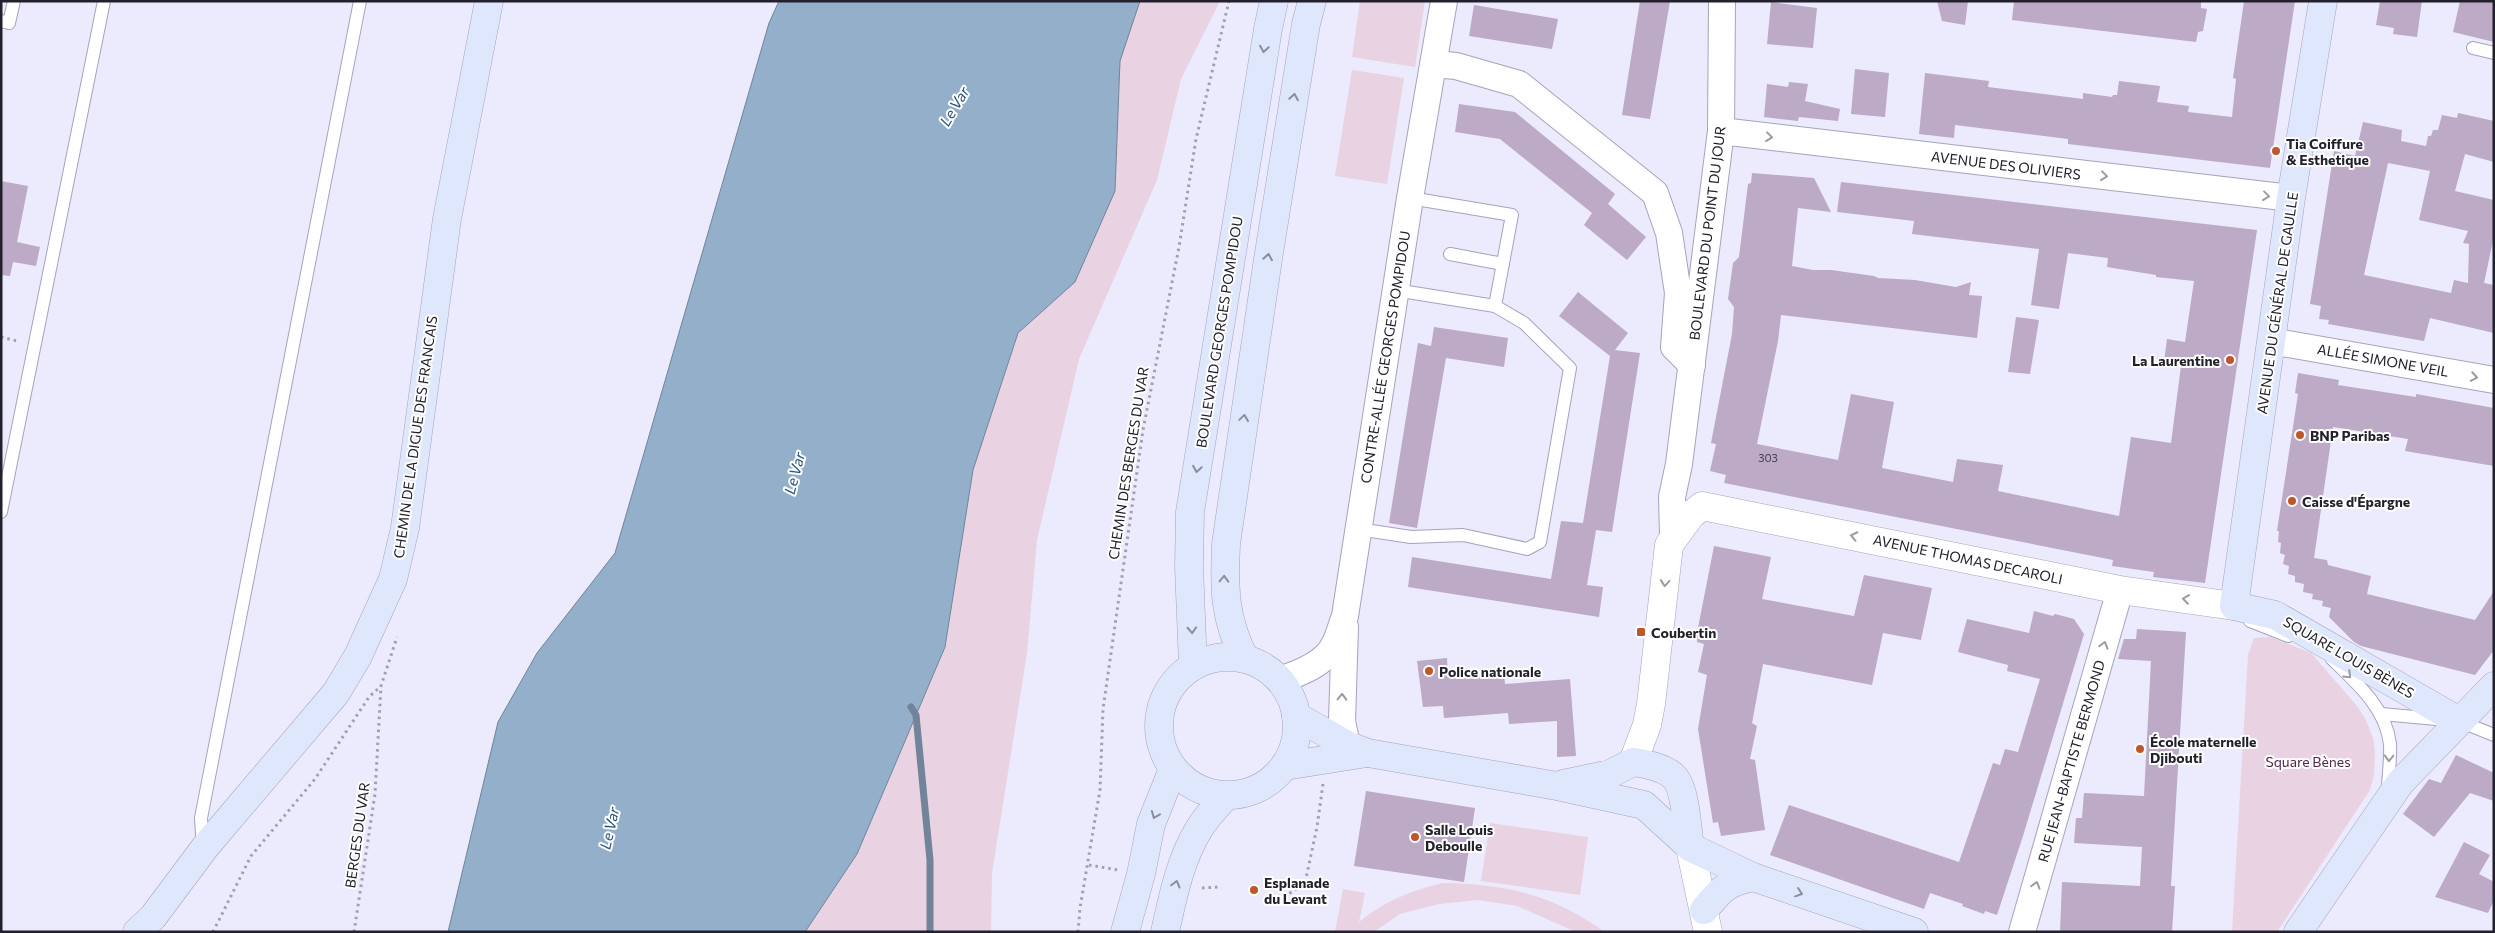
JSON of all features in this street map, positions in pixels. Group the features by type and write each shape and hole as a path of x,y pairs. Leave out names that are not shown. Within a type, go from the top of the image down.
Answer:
{"main road":[{"name":"CHEMIN DE LA DIGUE DES FRANCAIS","path":"146,927 206,846 336,693 358,656 394,579 405,528 447,219 489,1"},
{"name":"BOULEVARD GEORGES POMPIDOU","path":"1193,666 1189,567 1190,512 1274,1"},
{"path":"1245,659 1234,638 1227,613 1224,588 1226,544 1268,258 1306,24 1312,1"},
{"name":"AVENUE DU GÉNÉRAL DE GAULLE","path":"2234,606 2291,198 2323,1"},
{"name":"SQUARE LOUIS BÈNES","path":"2234,606 2275,615 2459,721"},
{"path":"1227,657 1245,659 1269,671 1279,680 1290,697 1296,716 1293,750 1285,766 1273,779 1259,788 1243,794 1226,796 1206,792 1188,783 1173,769 1163,752 1158,733 1159,713 1170,689 1178,678 1193,666 1227,657"},
{"path":"2298,932 2400,783 2494,686"},
{"path":"1296,716 1358,749 1557,786 1644,805 1690,847 1753,877 1914,932"},
{"path":"1285,766 1358,749"},
{"path":"1633,762 1644,805"},
{"path":"1557,786 1610,774 1633,762 1660,769 1673,776 1680,787 1690,847"},
{"path":"1125,932 1141,874 1151,824 1173,769"},
{"path":"1644,805 1677,782"},
{"path":"1166,932 1176,885 1186,853 1200,827 1226,796"},
{"path":"1706,921 1724,886 1753,877"}],"street":[{"name":"CONTRE-ALLÉE GEORGES POMPIDOU","path":"1279,680 1296,674 1319,662 1333,647 1345,616 1410,198 1444,1"},
{"name":"BOULEVARD DU POINT DU JOUR","path":"1674,536 1672,497 1679,464 1721,131 1722,1"},
{"path":"1434,64 1456,66 1519,84 1654,193 1669,233 1678,293 1674,347 1692,365"},
{"name":"AVENUE DES OLIVIERS","path":"1721,131 2291,198"},
{"name":"ALLÉE SIMONE VEIL","path":"2271,341 2494,380"},
{"path":"1679,464 1689,487 1702,506"},
{"name":"BOULEVARD DU POINT DU JOUR","path":"1633,762 1647,725 1651,704 1669,545 1674,536 1702,506"},
{"name":"AVENUE THOMAS DECAROLI","path":"1702,506 2120,590 2234,606"},
{"name":"RUE JEAN-BAPTISTE BERMOND","path":"2022,932 2120,590"},
{"path":"1345,616 1342,721 1358,749"},
{"path":"1690,847 1706,921"}],"lane":[{"path":"1,21 10,23 14,1"},
{"path":"1,512 104,1"},
{"path":"206,846 202,834 201,818 360,1"},
{"path":"2473,48 2494,53"},
{"path":"1410,198 1512,215 1495,306"},
{"path":"1450,254 1503,264"},
{"path":"1358,529 1411,537 1463,535 1527,549 1540,542 1570,368 1524,323 1495,306 1396,290"},
{"path":"2234,606 2244,619 2327,654 2356,683 2381,714 2390,743 2387,803"},
{"path":"2381,714 2459,721 2494,735"}],"path":[{"name":"CHEMIN DES BERGES DU VAR","path":"1078,932 1080,908 1100,790 1103,709 1143,430 1179,247 1196,139 1229,1"},
{"path":"213,932 251,856 315,779 369,697 381,686"},
{"name":"BERGES DU VAR","path":"354,932 375,794 378,741"},
{"path":"1284,897 1304,883 1317,827 1324,776"}],"green space":[{"path":"1140,1 1220,1 1181,79 1157,180 1079,359 1037,540 1027,653 992,873 991,932 805,932 857,854 945,647 973,470 1018,333 1075,282 1115,191 1120,61"},
{"path":"1360,1 1425,1 1415,67 1352,57"},
{"path":"1352,70 1404,78 1387,184 1335,176"},
{"name":"Square Bènes","path":"2270,637 2311,653 2357,706 2365,718 2373,738 2375,753 2374,775 2370,790 2277,932 2232,932 2248,655 2254,638"},
{"path":"1490,823 1588,837 1580,895 1481,881"},
{"path":"1443,883 1496,887 1529,894 1562,906 1604,932 1576,932 1517,906 1478,900 1439,904 1400,914 1374,932 1335,932 1343,889 1365,893 1359,922 1378,908 1398,898"}],"water":[{"name":"Le Var","path":"779,1 1140,1 1120,61 1115,191 1075,282 1018,333 973,470 945,647 857,854 805,932 448,932 498,722 537,653 615,553 769,23"}],"building":[{"path":"1640,1 1670,1 1650,119 1622,115"},
{"path":"1937,1 1968,1 1965,25 1942,21"},
{"path":"2014,1 2201,1 2201,8 2207,9 2203,31 2198,32 2196,42 2012,20"},
{"path":"2244,1 2295,1 2270,168 2068,144 2068,139 1955,125 1954,138 1919,134 1925,73 1989,81 1988,87 2083,99 2083,93 2112,97 2117,95 2119,81 2160,86 2157,102 2189,106 2188,112 2232,117 2236,79 2233,78"},
{"path":"2380,1 2422,1 2417,37 2393,34 2394,28 2376,25"},
{"path":"2460,1 2494,1 2494,42 2453,32"},
{"path":"1771,2 1817,8 1813,48 1767,44"},
{"path":"1474,5 1558,19 1552,49 1469,36"},
{"path":"1855,69 1889,73 1885,117 1851,114"},
{"path":"1789,82 1808,84 1805,101 1840,109 1838,121 1799,117 1798,121 1764,117 1767,84 1788,87"},
{"path":"1459,104 1515,112 1615,194 1608,204 1646,237 1627,260 1584,225 1592,213 1500,139 1455,132"},
{"path":"2458,113 2494,121 2494,162 2465,154 2455,191 2494,200 2494,236 2484,283 2494,285 2494,333 2430,318 2424,341 2328,324 2329,320 2319,319 2321,306 2310,304 2334,151 2355,156 2363,122 2402,130 2401,141 2426,146 2428,136 2431,136 2433,130 2438,130 2442,115 2457,118","holes":["2388,163 2430,171 2419,220 2468,231 2463,243 2469,244 2468,283 2454,280 2451,293 2364,275"]},
{"path":"1752,173 1814,178 1831,212 1798,208 1792,266 1878,278 1915,280 1956,287 1971,282 1969,295 1982,296 1977,338 1781,315 1778,341 1757,444 1838,460 1851,394 1894,402 1882,468 1953,482 1957,459 2003,465 1998,491 2119,516 2131,437 2171,443 2181,366 2164,362 2167,339 2185,342 2194,281 2156,277 2156,275 2107,267 2108,258 2068,253 2059,309 2031,305 2039,249 1912,234 1914,221 1837,212 1841,182 2257,230 2205,583 2153,577 2154,572 2112,566 2113,560 1724,483 1726,475 1710,471 1716,444 1711,443 1732,334 1734,307 1728,299 1733,263 1739,257 1748,184 1751,183"},
{"path":"1,181 28,186 17,242 40,247 36,266 13,262 10,276 1,275"},
{"path":"1578,292 1628,333 1615,350 1640,353 1612,532 1596,530 1587,585 1603,587 1599,617 1408,587 1412,557 1551,579 1561,521 1583,523 1610,356 1559,316"},
{"path":"2016,317 2039,320 2030,374 2008,372"},
{"path":"1434,327 1508,338 1504,367 1446,358 1417,528 1389,523 1418,343 1431,346"},
{"path":"2298,373 2339,380 2338,385 2416,397 2416,394 2494,408 2494,466 2405,451 2408,439 2333,427 2314,558 2327,560 2328,565 2371,576 2367,594 2475,620 2494,591 2494,650 2475,675 2361,646 2354,642 2329,617 2331,608 2322,606 2323,601 2312,599 2313,594 2303,592 2304,584 2295,582 2295,576 2288,574 2289,566 2283,564 2285,555 2280,553 2281,543 2278,542 2279,531 2277,531 2298,394 2295,393"},
{"path":"1714,546 1771,557 1762,599 1854,616 1864,575 1932,588 1921,640 1883,633 1872,685 1763,664 1752,723 1757,726 1750,759 1755,760 1765,830 1721,836 1718,822 1713,823 1698,729 1707,675 1698,672 1704,644 1697,642 1697,633"},
{"path":"2034,611 2074,619 2084,634 1997,915 1985,911 1984,914 1962,906 1963,904 1930,893 1924,909 1770,855 1789,805 1959,862 1993,763 2000,765 2005,749 2018,752 2040,679 2007,671 2008,665 1958,652 1967,619 2029,633"},
{"name":"École maternelle Djibouti","path":"2137,629 2186,632 2171,886 2175,886 2172,932 2060,932 2062,882 2140,886 2142,847 2074,843 2076,818 2082,818 2084,793 2144,796 2151,661 2118,659 2124,639 2136,639"},
{"path":"1447,658 1448,676 1504,672 1505,684 1570,679 1576,756 1557,757 1557,721 1509,724 1508,713 1444,718 1443,706 1423,707 1417,661"},
{"path":"2456,755 2494,773 2494,801 2470,793 2434,837 2403,814 2429,779 2441,783"},
{"name":"Salle Louis Deboulle","path":"1366,791 1475,808 1464,882 1354,866"},
{"path":"2464,842 2490,855 2479,874 2494,882 2494,900 2488,913 2435,897"}],"waterway":[{"path":"911,707 916,715 930,860 930,932"}],"place":[{"name":"Tia Coiffure & Esthetique","path":"2276,151"},
{"name":"La Laurentine","path":"2230,360"},
{"name":"BNP Paribas","path":"2300,435"},
{"name":"Caisse d'Épargne","path":"2292,501"},
{"name":"Coubertin","path":"1641,632"},
{"name":"Police nationale","path":"1429,671"},
{"name":"École maternelle Djibouti","path":"2140,749"},
{"name":"Salle Louis Deboulle","path":"1415,837"},
{"name":"Esplanade du Levant","path":"1254,890"}]}
